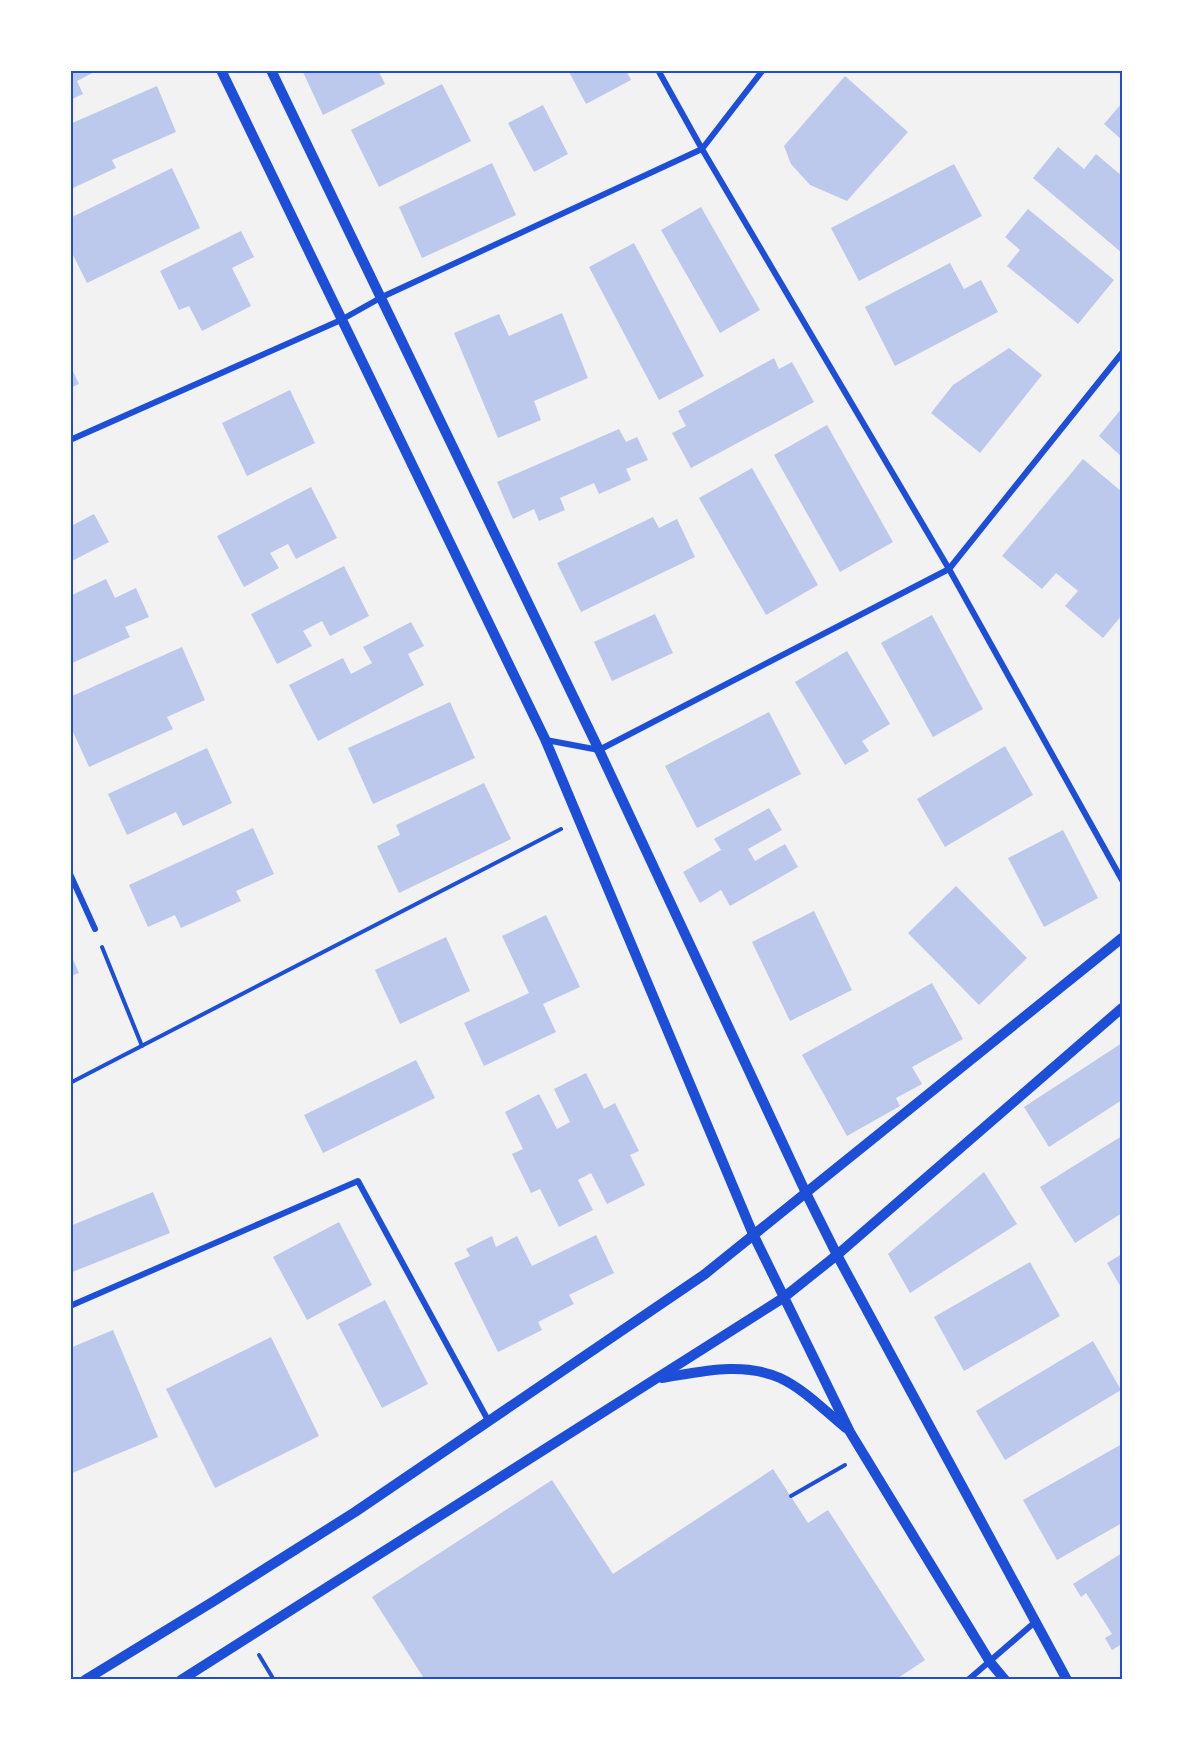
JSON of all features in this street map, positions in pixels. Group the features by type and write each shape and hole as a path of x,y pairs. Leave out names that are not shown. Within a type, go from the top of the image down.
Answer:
{"street":[{"path":"221,70 545,739 753,1234 783,1298 850,1432 990,1662 1005,1680"},
{"path":"271,70 599,750 806,1193 837,1255 1067,1680"},
{"path":"658,70 949,569 1122,879"},
{"path":"70,440 341,320 382,297 702,149 764,70"},
{"path":"545,739 599,750 949,569 1122,353"},
{"path":"70,874 95,929"},
{"path":"86,1680 355,1512 705,1274 1122,938"},
{"path":"181,1680 783,1298 837,1255 1122,1008"},
{"path":"70,1306 358,1181 489,1422"},
{"path":"655,1379 724,1368 756,1371 779,1378 799,1389 850,1432"},
{"path":"968,1680 1035,1622"}],"path":[{"path":"70,1083 580,819"},
{"path":"95,929 141,1046"},
{"path":"791,1496 864,1454"}],"building":[{"path":"70,70 98,70 77,81 83,94 70,100"},
{"path":"302,70 378,70 385,84 323,115"},
{"path":"568,70 626,70 631,80 586,104"},
{"path":"845,76 908,132 847,201 810,185 791,164 784,146"},
{"path":"442,84 471,141 379,187 351,130"},
{"path":"157,86 176,132 112,160 116,168 73,188 70,183 70,124"},
{"path":"1122,103 1122,140 1104,124"},
{"path":"543,105 568,154 534,172 508,123"},
{"path":"1058,147 1084,169 1096,154 1122,176 1122,253 1033,178"},
{"path":"492,163 516,215 422,258 399,207"},
{"path":"954,164 982,216 859,281 831,228"},
{"path":"172,168 200,228 87,283 70,249 70,218"},
{"path":"701,207 760,310 720,333 661,230"},
{"path":"1028,209 1114,280 1078,324 1007,266 1020,250 1005,237"},
{"path":"241,231 254,257 232,268 251,306 202,331 189,306 179,310 160,271"},
{"path":"634,243 704,376 659,400 589,267"},
{"path":"950,263 964,289 981,280 998,312 895,366 865,307"},
{"path":"562,313 588,378 534,401 541,420 498,438 454,333 499,314 509,336"},
{"path":"1009,348 1042,375 980,453 931,413 953,385"},
{"path":"774,358 779,369 792,362 814,402 691,468 672,433 686,426 678,411"},
{"path":"70,365 79,384 70,388"},
{"path":"290,390 315,443 247,476 222,423"},
{"path":"1122,408 1122,457 1099,436"},
{"path":"827,425 893,542 840,572 774,455"},
{"path":"619,429 626,442 637,437 648,460 626,469 631,480 599,494 594,483 560,498 565,510 539,521 534,509 513,519 497,482"},
{"path":"1083,459 1122,492 1122,615 1103,638 1065,606 1078,591 1056,573 1042,589 1002,556"},
{"path":"752,468 818,585 766,615 699,498"},
{"path":"311,487 337,538 296,559 288,544 270,553 279,568 244,587 217,536"},
{"path":"94,514 109,542 70,562 70,519 73,525"},
{"path":"653,517 659,528 677,519 695,557 581,612 557,563"},
{"path":"344,566 369,616 330,636 322,621 303,631 312,646 277,664 251,614"},
{"path":"106,579 115,598 136,588 149,617 125,627 130,637 70,664 70,596"},
{"path":"655,614 673,653 612,681 594,642"},
{"path":"932,615 983,709 933,737 881,643"},
{"path":"411,622 424,646 408,654 424,685 318,741 289,685 343,658 351,674 372,663 363,647"},
{"path":"182,647 205,700 167,717 173,729 89,767 70,725 70,697"},
{"path":"847,651 890,724 862,741 869,751 845,765 795,682"},
{"path":"450,702 475,758 373,804 348,748"},
{"path":"769,712 801,774 697,828 665,766"},
{"path":"1005,746 1033,795 945,847 917,799"},
{"path":"207,748 232,803 183,826 176,812 127,835 108,794"},
{"path":"484,783 511,839 399,893 377,846 400,835 396,825"},
{"path":"769,808 782,830 748,849 755,861 785,844 798,867 730,906 721,890 700,903 683,872 721,850 714,839"},
{"path":"253,828 274,874 236,891 241,901 181,928 175,915 148,927 129,885"},
{"path":"1063,830 1098,898 1044,927 1008,858"},
{"path":"956,886 1027,958 979,1005 908,933"},
{"path":"814,911 852,990 790,1021 752,942"},
{"path":"546,915 580,987 543,1004 556,1032 484,1066 464,1023 529,993 502,936"},
{"path":"446,937 470,991 400,1024 375,970"},
{"path":"70,953 79,973 70,976"},
{"path":"932,983 963,1039 912,1067 922,1084 896,1098 900,1106 847,1136 802,1055"},
{"path":"1122,1043 1122,1100 1049,1147 1024,1107"},
{"path":"416,1060 435,1098 323,1153 304,1115"},
{"path":"586,1073 604,1109 615,1103 639,1151 630,1155 645,1185 607,1204 591,1173 578,1180 593,1210 559,1227 540,1189 531,1193 512,1154 523,1149 505,1112 539,1094 557,1129 570,1122 554,1089"},
{"path":"1122,1136 1122,1213 1075,1243 1040,1187"},
{"path":"984,1172 1017,1224 910,1293 888,1254"},
{"path":"153,1192 170,1233 70,1273 70,1226"},
{"path":"339,1222 372,1285 307,1320 273,1257"},
{"path":"596,1235 614,1273 569,1295 574,1304 538,1322 542,1330 498,1352 454,1263 470,1256 466,1249 492,1236 496,1247 517,1236 532,1266"},
{"path":"1122,1254 1122,1289 1107,1263"},
{"path":"1030,1262 1060,1316 964,1371 934,1317"},
{"path":"385,1300 428,1384 382,1408 338,1324"},
{"path":"113,1330 158,1437 70,1474 70,1348"},
{"path":"271,1337 319,1436 215,1488 166,1389"},
{"path":"1093,1341 1121,1390 1005,1460 976,1411"},
{"path":"1122,1444 1122,1523 1057,1560 1023,1500"},
{"path":"773,1469 808,1523 828,1510 925,1660 895,1680 425,1680 372,1597 552,1480 613,1574"},
{"path":"1122,1553 1122,1644 1112,1650 1105,1638 1112,1634 1086,1593 1081,1597 1073,1584"}]}
